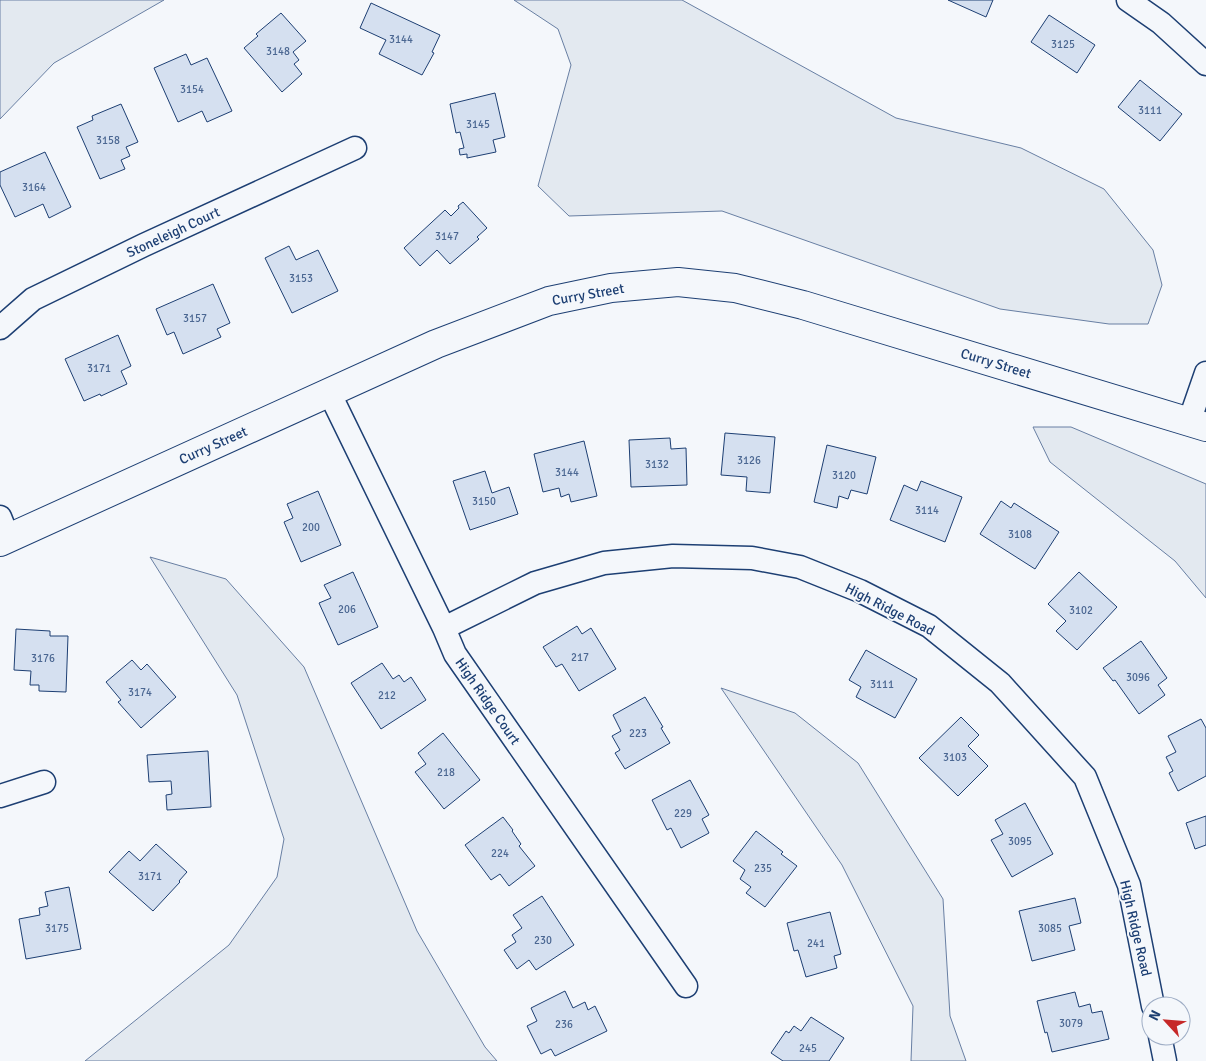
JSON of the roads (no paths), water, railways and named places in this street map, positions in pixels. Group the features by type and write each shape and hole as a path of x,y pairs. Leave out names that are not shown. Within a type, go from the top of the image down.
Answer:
{"street":[{"path":"1128,0 1161,23 1206,64"},
{"name":"Stoneleigh Court","path":"0,328 33,299 144,245 355,148"},
{"name":"Curry Street","path":"3,532 436,344 549,301 611,288 678,282 735,288 803,305 1198,424"},
{"path":"1198,424 1206,373"},
{"name":"High Ridge Court","path":"329,392 455,654 686,986"},
{"name":"High Ridge Road","path":"444,628 536,583 604,563 673,556 752,558 800,567 860,591 929,626 1000,683 1085,777 1129,885 1152,996"},
{"path":"0,796 44,782"},
{"path":"1162,1046 1165,1061"}]}
